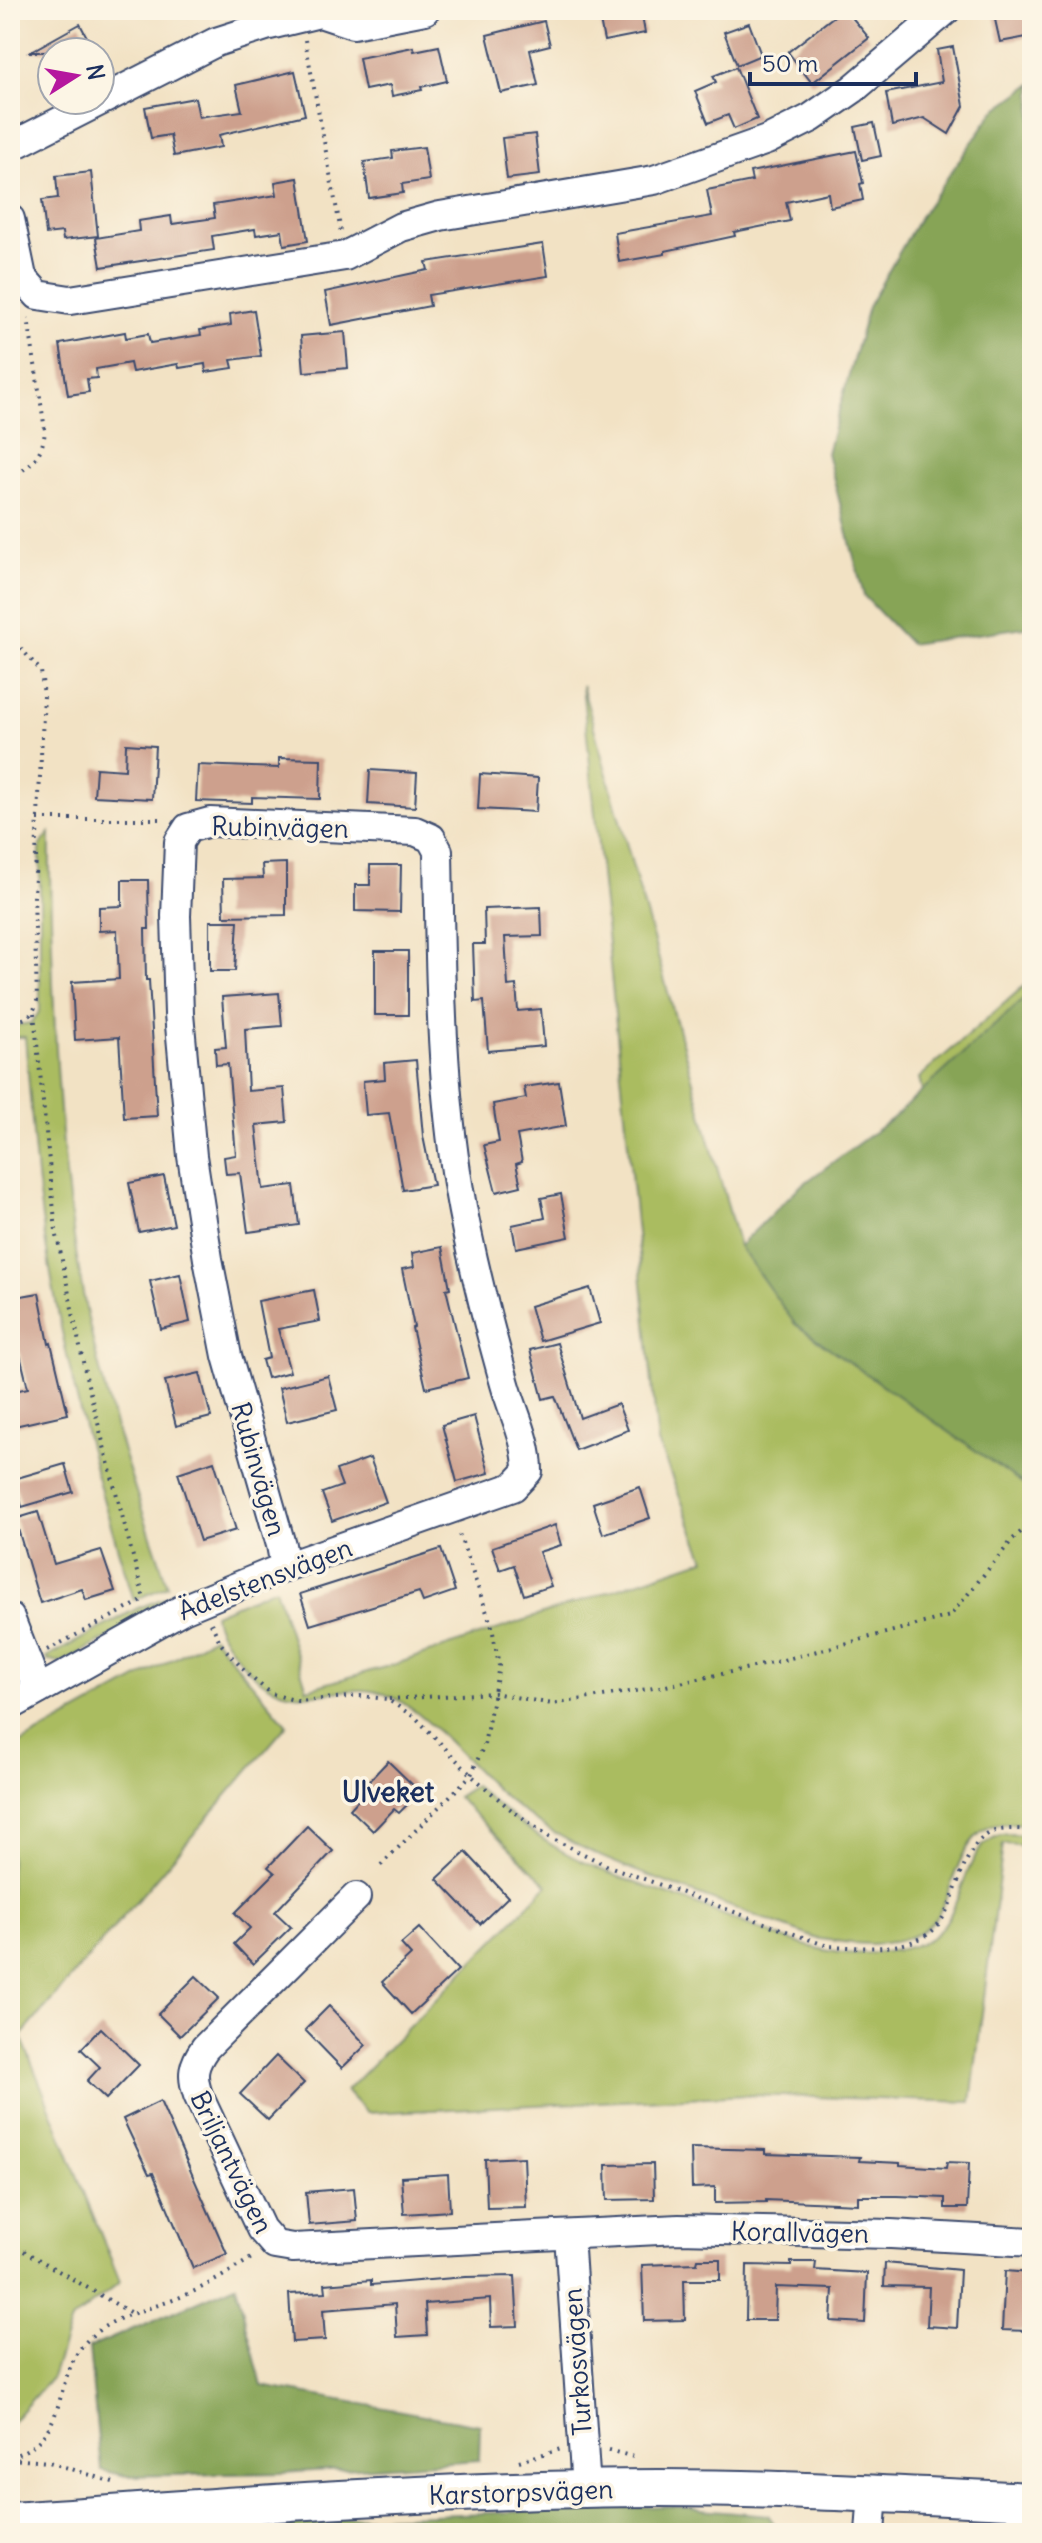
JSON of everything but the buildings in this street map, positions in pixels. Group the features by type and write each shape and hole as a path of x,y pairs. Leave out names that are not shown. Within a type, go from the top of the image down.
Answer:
{"main road":[{"name":"Karstorpsvägen","path":"10,2521 325,2498 586,2489 873,2493 1032,2501"}],"street":[{"path":"10,147 216,42 300,16 320,13 353,24 425,10"},
{"path":"10,219 22,277 38,295 70,300 345,256 401,227 440,216 654,180 767,140 811,118 853,89 946,10"},
{"name":"Rubinvägen","path":"285,1567 227,1356 192,1156 179,1014 176,916 179,842 188,828 210,822 415,831 431,838 438,851 444,1066 459,1189 487,1317 506,1389 528,1452 528,1471"},
{"name":"Ädelstensvägen","path":"10,1706 183,1609 285,1567 513,1487 528,1471"},
{"path":"10,1618 38,1690"},
{"name":"Briljantvägen","path":"356,1897 205,2048 194,2064 193,2079 198,2095 261,2229 275,2245 293,2248 569,2235"},
{"name":"Korallvägen","path":"569,2235 679,2229 891,2234 1032,2242"},
{"name":"Turkosvägen","path":"569,2235 586,2489"},
{"path":"870,2533 873,2493"}],"path":[{"path":"300,16 345,256"},
{"path":"10,479 35,462 44,447 45,430 28,314 38,295"},
{"path":"10,636 32,659 41,671 43,680 34,896 37,1001 34,1013 56,1231 87,1381 144,1599"},
{"path":"38,819 175,820"},
{"path":"10,1021 25,1020 34,1013"},
{"path":"381,1865 471,1775 484,1745 499,1666 492,1627 455,1521"},
{"path":"207,1615 221,1644 248,1675 272,1694 298,1701 360,1696 387,1699 494,1693 552,1704 651,1688 772,1663 950,1616 1013,1539 1032,1522"},
{"path":"387,1699 417,1719 471,1775 549,1837 606,1865 827,1946 898,1945 926,1936 943,1918 973,1849 993,1832 1032,1830"},
{"path":"10,2243 134,2314"},
{"path":"10,2457 25,2452 49,2430 75,2356 85,2342 102,2328 188,2294 259,2254"}],"green space":[{"path":"1032,84 1032,626 910,644 864,596 827,453 868,307 919,218 994,111"},
{"path":"582,685 739,1246 967,1269 919,1078 1032,979 1032,1825 999,1824 983,1831 965,1852 933,1921 908,1938 893,1942 861,1944 815,1938 596,1854 556,1834 519,1809 434,1727 403,1703 381,1693 360,1690 297,1694 276,1689 255,1676 233,1651 216,1624 214,1614 275,1588 307,1689 396,1664 705,1559 658,1443"},
{"path":"50,833 57,1061 62,1136 76,1250 89,1326 108,1401 168,1586 134,1600 93,1464 52,1279 35,1159 25,1037 10,1037 10,1026 31,1023 40,1011 40,845"},
{"path":"1032,991 1032,1490 795,1324 739,1246 798,1188 893,1118"},
{"path":"186,1590 188,1595 63,1662 48,1661 46,1658 138,1608"},
{"path":"213,1637 287,1725 21,2036 120,2282 71,2321 52,2377 10,2424 10,1749"},
{"path":"474,1786 539,1836 594,1867 790,1940 843,1953 889,1951 932,1937 952,1911 981,1848 992,1839 1008,1834 1032,1836 1032,1846 1003,1844 971,2102 749,2095 366,2113 346,2091 548,1885 457,1797"},
{"path":"236,2285 262,2386 480,2425 479,2460 283,2473 126,2476 101,2470 89,2348"},
{"path":"668,2506 768,2515 781,2533 108,2532 221,2523"}],"district":[{"name":"Ulveket","path":"388,1792"}]}
